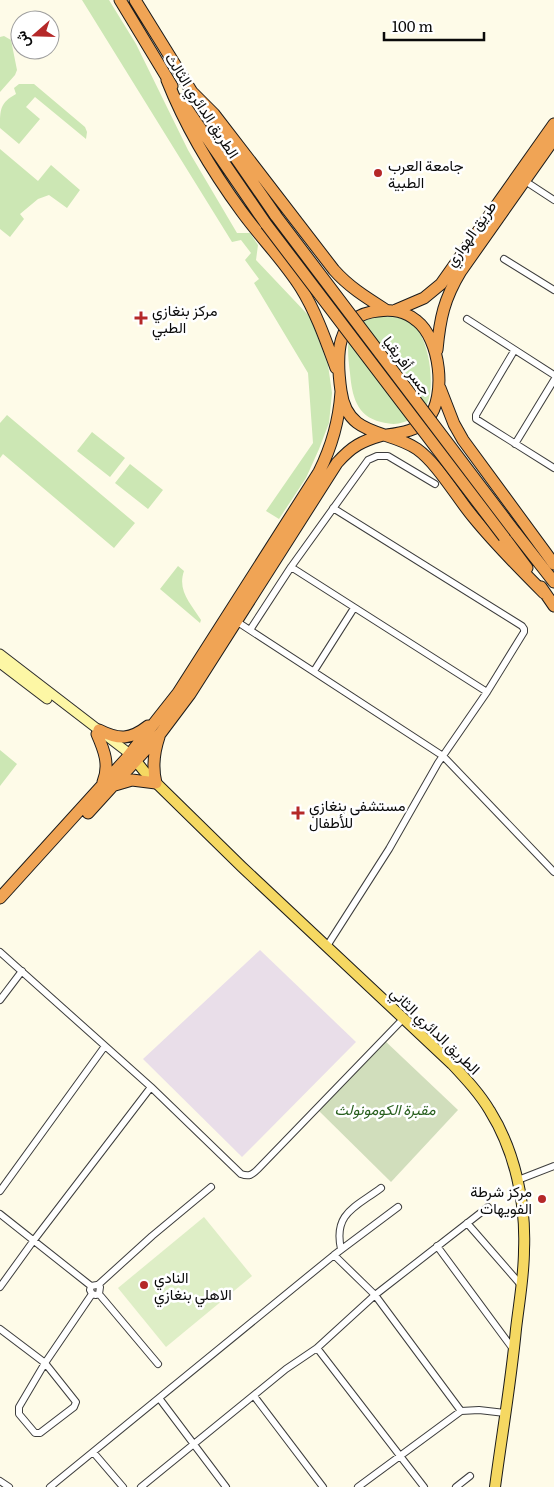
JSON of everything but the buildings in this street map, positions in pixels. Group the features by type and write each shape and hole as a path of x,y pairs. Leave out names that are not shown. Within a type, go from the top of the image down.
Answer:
{"highway":[{"name":"الطريق الدائري الثالث","path":"120,0 168,80 266,224"},
{"name":"الطريق الدائري الثالث","path":"135,0 191,91 276,216"},
{"path":"168,80 179,110 198,146 242,213 300,287 321,328 340,377"},
{"path":"131,759 160,734 190,694 337,463 357,444 415,428 428,420 435,409 438,398 436,354 425,329 407,314 391,310 357,291 342,280 214,114 191,91"},
{"name":"طريق الهواري","path":"391,310 424,298 441,284 554,124"},
{"name":"طريق الهواري","path":"436,354 442,316 451,287 554,140"},
{"name":"جسر أفريقيا","path":"276,216 554,582"},
{"name":"جسر أفريقيا","path":"266,224 504,537 544,593"},
{"path":"0,908 131,759 191,675 319,472 333,440 340,409 340,344 343,333 348,324 359,316 371,311 391,310"},
{"path":"438,383 454,424 463,440 554,564"},
{"path":"341,392 349,412 356,421 365,428 417,449 431,462 474,518 554,606"},
{"path":"98,732 126,737 141,732 159,718"},
{"path":"98,732 106,756 106,787"},
{"path":"0,898 106,787 132,780 156,783 154,758 160,734"}],"main road":[{"path":"0,654 131,759"},
{"path":"0,662 98,732"},
{"name":"الطريق الدائري الثاني","path":"131,759 452,1064 490,1111 503,1136 518,1180 524,1227 524,1251 514,1350 495,1487"}],"street":[{"path":"524,181 554,200"},
{"path":"504,259 554,290"},
{"path":"467,319 554,375"},
{"path":"514,351 476,415 476,419 554,468"},
{"path":"515,444 554,380"},
{"path":"250,630 291,567 368,460 377,456 388,456 435,484"},
{"path":"327,946 389,849 443,756 487,692 524,632 522,626 333,508"},
{"path":"291,567 487,692"},
{"path":"314,671 354,608"},
{"path":"236,621 443,756 554,872"},
{"path":"0,952 152,1087 241,1174 247,1176 252,1175 403,1019"},
{"path":"0,1000 22,971"},
{"path":"0,1191 105,1046"},
{"path":"0,1287 152,1087"},
{"path":"518,1180 554,1166"},
{"path":"98,1286 152,1236 212,1187"},
{"path":"341,1249 338,1237 342,1219 381,1188"},
{"path":"50,1487 341,1249 398,1207"},
{"path":"141,1487 286,1369 317,1348 375,1295 488,1207"},
{"path":"0,1214 91,1286 90,1290 96,1294 158,1364"},
{"path":"467,1223 521,1285"},
{"path":"437,1246 514,1350"},
{"path":"334,1255 375,1295 461,1411"},
{"path":"91,1286 95,1284 98,1286"},
{"path":"0,1329 45,1363 75,1399 76,1404 38,1433 19,1414 18,1409 45,1363 101,1289 98,1286"},
{"path":"317,1348 424,1487"},
{"path":"254,1396 323,1487"},
{"path":"159,1398 226,1487"},
{"path":"358,1487 461,1411 479,1410 505,1413"},
{"path":"93,1452 123,1487"},
{"path":"456,1487 470,1476"},
{"path":"1,1482 9,1487"}],"shaded area":[{"path":"260,950 356,1042 242,1157 143,1059"}],"green space":[{"path":"82,0 109,0 136,44 188,150 237,233 250,233 258,245 256,260 310,317 328,365 332,393 329,423 306,478 279,519 266,511 313,443 308,373 254,283 259,279 245,260 251,253 241,240 232,242"},
{"path":"4,36 10,39 10,60 15,60 17,70 0,92 0,37"},
{"path":"19,84 34,84 85,127 87,132 86,139 35,97 26,107 40,119 19,144 0,128 0,116 2,107 7,100 16,94 14,88"},
{"path":"0,149 38,181 51,165 80,190 67,208 49,195 38,199 20,214 24,219 10,237 0,229"},
{"path":"381,316 404,319 415,326 421,335 429,359 431,384 427,404 414,417 398,424 381,422 366,415 357,404 351,381 348,352 351,335 360,323"},
{"path":"7,415 135,523 114,548 3,454 0,458 0,423"},
{"path":"92,432 125,458 110,477 77,451"},
{"path":"130,464 163,490 148,509 115,483"},
{"path":"178,566 184,571 182,585 189,603 201,620 200,623 160,589"},
{"path":"0,750 17,764 0,786"},
{"name":"مقبرة الكومونولث","path":"383,1039 458,1110 391,1182 316,1108"},
{"path":"204,1217 252,1276 166,1347 118,1288"}],"place":[{"name":"جامعة العرب الطبية","path":"378,173"},
{"name":"مركز بنغازي الطبي","path":"141,318"},
{"name":"مستشفى بنغازي للأطفال","path":"298,813"},
{"name":"مركز شرطة الفويهات","path":"542,1199"},
{"name":"النادي الاهلي بنغازي","path":"144,1285"}]}
